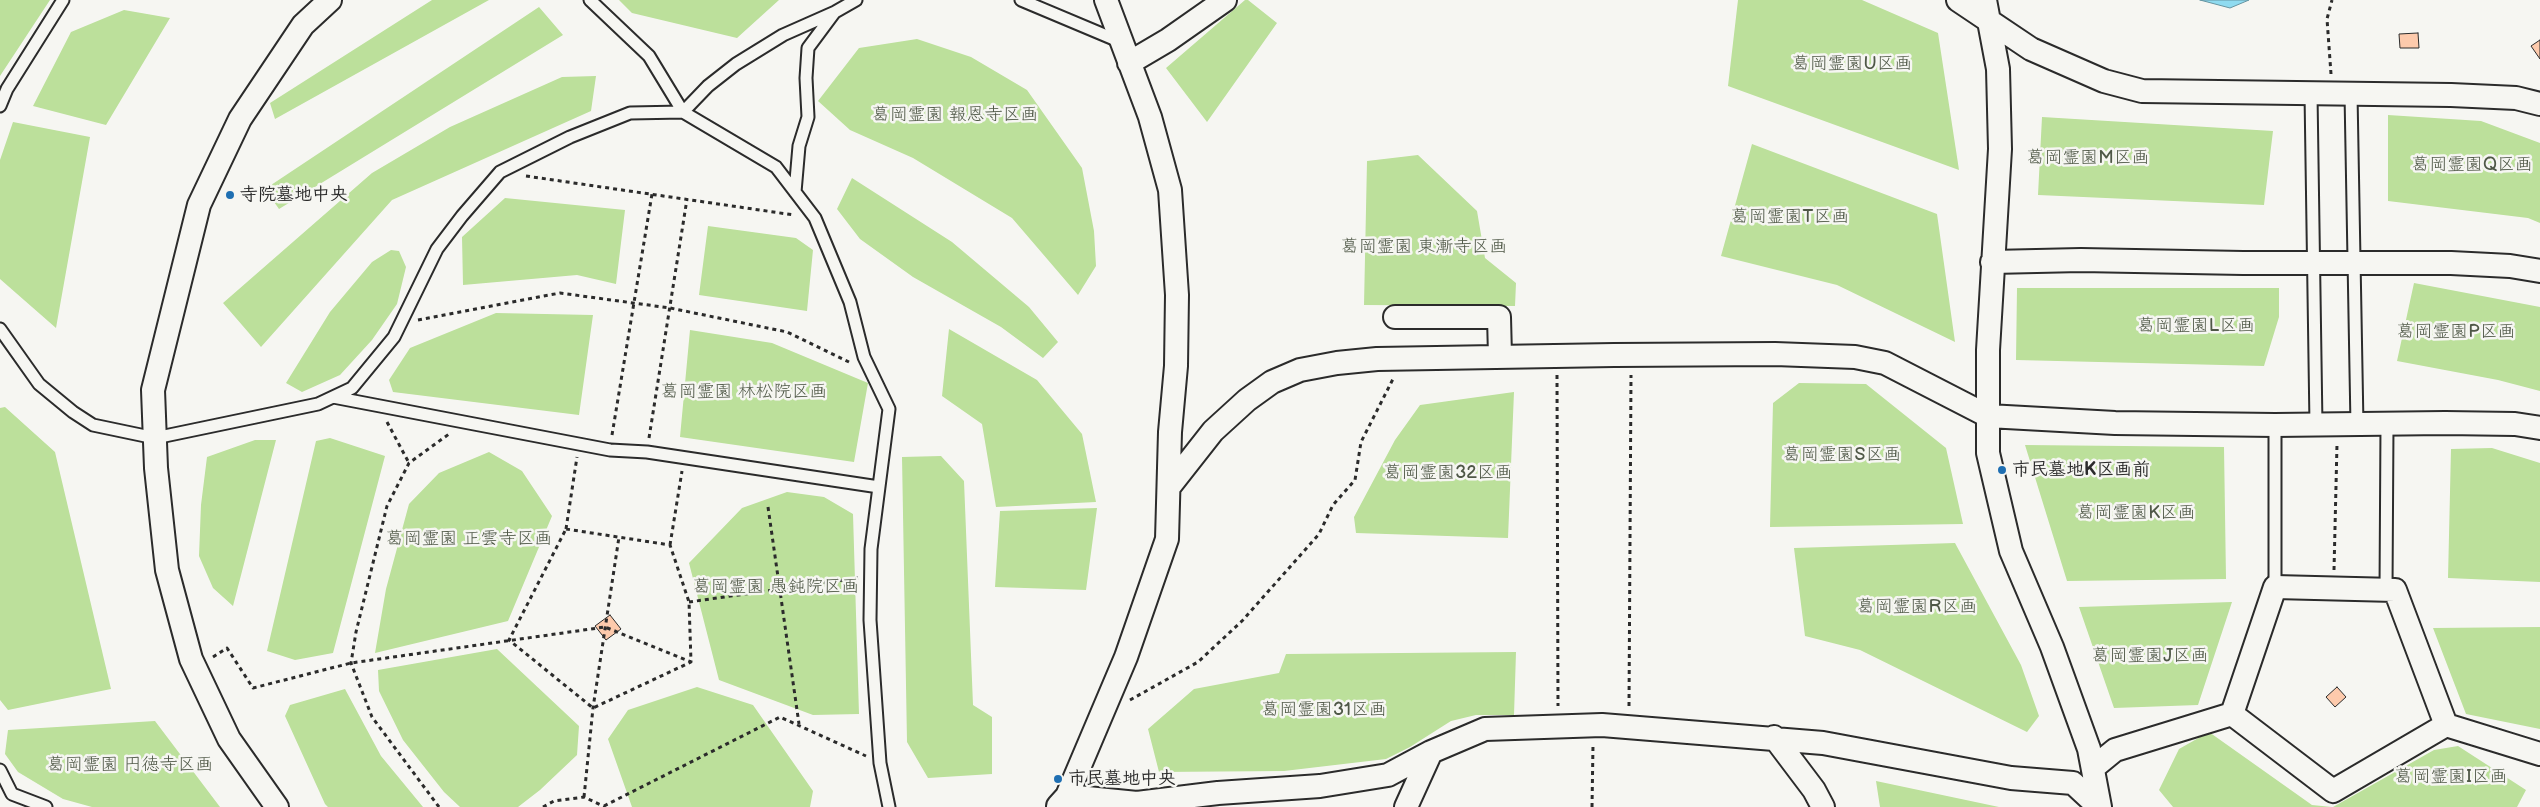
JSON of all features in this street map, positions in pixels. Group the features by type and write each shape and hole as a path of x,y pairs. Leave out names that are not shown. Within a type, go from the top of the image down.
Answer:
{"street":[{"path":"276,807 229,739 195,667 167,570 152,390 199,205 240,119 303,25 330,0"},
{"path":"1106,0 1150,117 1170,190 1177,294 1176,366 1170,432 1167,539 1126,657 1063,803 1137,803 1218,793 1320,786 1388,775 1431,752 1485,729 1594,726 1774,737 1823,743 2011,778 2073,783 2099,807"},
{"path":"1129,63 1168,40 1225,0"},
{"path":"1958,0 1987,10 2031,49 2104,81 2142,91 2507,97 2540,104"},
{"path":"1987,10 1998,70 2000,149 1992,262 1988,452 2011,551 2052,647 2090,749 2099,807"},
{"path":"1992,262 2081,260 2451,263 2510,266 2540,272"},
{"path":"1395,317 1500,317 1500,356"},
{"path":"1169,487 1213,431 1247,400 1272,382 1300,370 1337,363 1408,358 1775,354 1855,357 1886,363 1988,416 2114,423 2274,425 2515,424 2540,428"},
{"path":"2232,714 2276,587 2395,590 2446,725"},
{"path":"2093,768 2115,750 2232,714"},
{"path":"2232,714 2334,791 2446,725 2540,754"},
{"path":"1774,737 1814,790 1824,807"},
{"path":"1406,807 1431,752"}],"lane":[{"path":"0,106 8,89 63,0"},
{"path":"590,0 649,56 683,112 776,167 814,218 850,302 864,358 889,409 871,549 870,620 880,764 889,807"},
{"path":"0,329 39,384 73,412 94,425 155,438 318,404 352,388 394,337 437,250 462,216 500,172 570,137 630,113 683,112 708,86 736,64 783,35 835,12 856,0"},
{"path":"1021,0 1121,42"},
{"path":"795,192 799,146 808,117 806,78 808,48 835,12"},
{"path":"2331,94 2353,263 2337,425"},
{"path":"2331,94 2314,263 2337,425"},
{"path":"332,397 610,450 647,452 879,487"},
{"path":"2274,425 2276,587"},
{"path":"2386,590 2387,425"},
{"path":"0,770 12,794"},
{"path":"0,797 12,794 46,807"}],"path":[{"path":"2331,94 2328,18 2332,0"},
{"path":"500,172 814,218"},
{"path":"610,450 652,194"},
{"path":"647,452 687,199"},
{"path":"401,323 560,293 670,308 787,332 872,373"},
{"path":"1629,727 1631,355"},
{"path":"1556,356 1558,727"},
{"path":"1103,711 1143,694 1198,662 1243,620 1318,534 1333,505 1355,480 1361,442 1392,381 1408,358"},
{"path":"379,406 408,463"},
{"path":"439,807 372,717 351,663 356,632 387,506 408,463 466,422"},
{"path":"2334,588 2337,425"},
{"path":"509,640 566,529 579,444"},
{"path":"684,458 670,545 689,602 691,662"},
{"path":"768,507 799,725"},
{"path":"566,529 670,545"},
{"path":"584,797 593,708 619,537"},
{"path":"689,602 871,576"},
{"path":"195,667 227,648 253,688 351,663 605,627 691,662"},
{"path":"509,640 593,708"},
{"path":"593,708 691,662"},
{"path":"543,807 554,801 584,797 605,806 780,716 880,764"},
{"path":"1592,807 1594,726"}],"green space":[{"path":"0,0 50,0 0,76"},
{"path":"432,0 489,0 275,119 270,103"},
{"path":"619,0 779,0 737,38 632,13"},
{"path":"1245,0 1248,0 1277,23 1207,122 1166,68"},
{"name":"葛岡霊園U区画","path":"1738,0 1862,0 1938,33 1959,170 1728,86"},
{"path":"539,7 563,35 279,209 265,189"},
{"path":"124,10 170,18 106,125 33,106 71,32"},
{"name":"葛岡霊園 報恩寺区画","path":"917,39 971,57 1027,90 1082,168 1094,231 1096,266 1078,295 1012,218 913,158 850,130 818,101 859,48"},
{"path":"596,76 591,111 392,200 261,347 223,303 372,173 450,127 562,77"},
{"name":"葛岡霊園Q区画","path":"2388,115 2481,121 2540,143 2540,223 2528,218 2388,201"},
{"name":"葛岡霊園M区画","path":"2042,117 2273,131 2264,205 2038,195"},
{"path":"13,122 90,137 56,328 0,279 0,160"},
{"name":"葛岡霊園T区画","path":"1752,144 1937,214 1955,342 1837,285 1721,256"},
{"name":"葛岡霊園 東漸寺区画","path":"1418,155 1477,211 1485,258 1516,283 1515,306 1364,305 1367,161"},
{"path":"852,178 952,242 1029,307 1058,342 1043,358 1001,327 913,277 860,239 837,209"},
{"path":"505,198 625,210 616,284 577,275 463,285 462,237"},
{"path":"708,226 796,238 813,250 807,311 699,295"},
{"path":"391,250 399,251 406,267 397,304 372,340 340,375 302,392 286,383 330,312 372,262"},
{"name":"葛岡霊園P区画","path":"2414,283 2540,307 2540,391 2498,380 2397,361"},
{"name":"葛岡霊園L区画","path":"2017,288 2279,288 2279,317 2264,366 2016,360"},
{"path":"496,313 593,315 579,415 393,392 389,380 410,348"},
{"path":"949,329 1037,380 1082,434 1096,502 996,507 982,424 942,396"},
{"name":"葛岡霊園 林松院区画","path":"690,330 772,343 868,383 854,462 680,437"},
{"name":"葛岡霊園S区画","path":"1799,383 1866,384 1946,448 1963,524 1770,527 1773,403"},
{"name":"葛岡霊園32区画","path":"1514,392 1508,538 1356,533 1354,517 1395,440 1420,405"},
{"path":"5,407 55,452 111,689 8,710 0,700 0,408"},
{"name":"葛岡霊園 正雲寺区画","path":"330,438 385,456 333,653 295,660 267,651 316,441"},
{"path":"255,440 276,440 233,606 213,588 199,556 201,505 207,457"},
{"name":"葛岡霊園K区画","path":"2025,445 2224,447 2226,579 2067,581"},
{"path":"2492,448 2540,463 2540,582 2448,578 2451,449"},
{"name":"葛岡霊園 正雲寺区画","path":"489,452 522,471 552,516 508,621 375,653 386,589 409,504 439,473"},
{"path":"941,456 964,481 973,705 992,717 992,774 928,778 907,742 902,457"},
{"name":"葛岡霊園 愚鈍院区画","path":"787,492 824,497 853,514 859,714 813,715 719,680 689,563 742,508"},
{"path":"1097,508 1086,590 995,587 1000,511"},
{"name":"葛岡霊園R区画","path":"1955,543 2021,665 2039,716 2027,732 1860,650 1805,636 1794,548"},
{"name":"葛岡霊園J区画","path":"2232,602 2198,705 2114,708 2079,607"},
{"path":"2540,627 2540,729 2466,714 2433,628"},
{"path":"497,649 579,726 577,755 540,790 518,807 460,807 444,792 403,740 379,691 378,670"},
{"name":"葛岡霊園31区画","path":"1516,652 1514,715 1476,715 1451,721 1410,747 1386,759 1284,771 1159,772 1148,729 1194,689 1279,673 1286,654"},
{"path":"697,687 753,705 813,791 810,807 632,807 608,739 628,710"},
{"path":"345,689 381,756 423,807 328,807 325,804 285,716 290,705"},
{"name":"葛岡霊園 円徳寺区画","path":"155,721 220,807 92,807 63,799 18,772 5,754 8,730"},
{"path":"2209,732 2312,805 2332,807 2173,807 2159,790 2179,749"},
{"name":"葛岡霊園I区画","path":"2458,746 2526,790 2517,807 2333,807 2434,750"},
{"path":"1876,781 1999,807 1880,807"}],"water":[{"path":"2200,0 2249,0 2230,8"}],"building":[{"path":"2418,33 2419,48 2400,48 2399,34"},
{"path":"2540,40 2540,59 2531,46"},
{"path":"610,615 621,629 606,640 595,626"},
{"path":"2337,687 2346,697 2335,707 2326,697"}],"place":[{"name":"寺院墓地中央","path":"230,195"},
{"name":"市民墓地K区画前","path":"2002,470"},
{"name":"市民墓地中央","path":"1058,779"}]}
